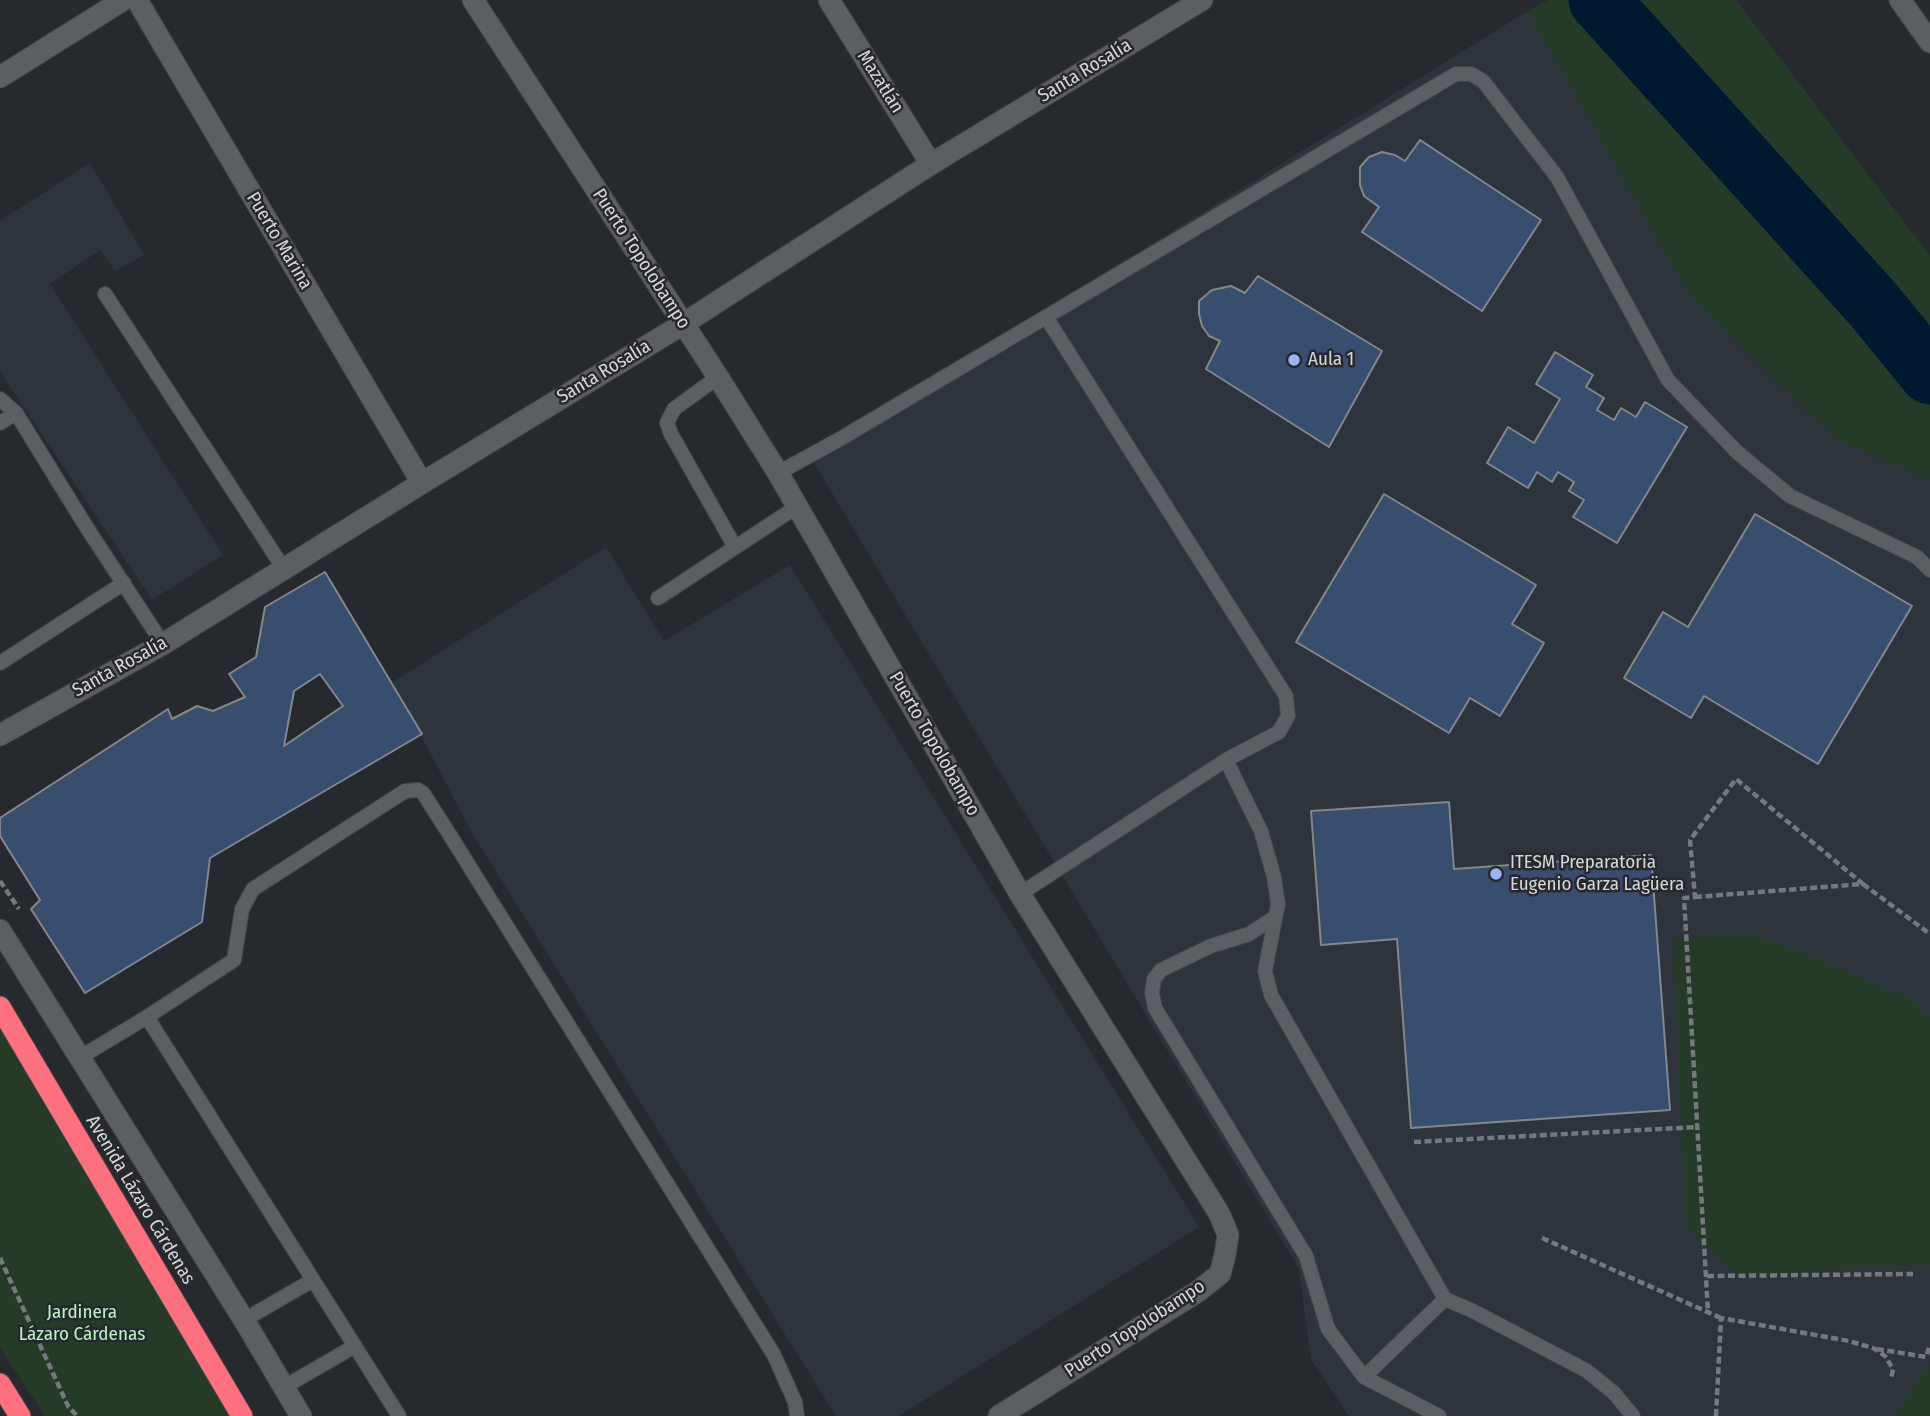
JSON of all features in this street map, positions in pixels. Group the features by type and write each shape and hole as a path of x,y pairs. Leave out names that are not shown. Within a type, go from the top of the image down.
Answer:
{"highway":[{"name":"Avenida Lázaro Cárdenas","path":"0,1007 242,1416"},
{"path":"0,1384 20,1416"}],"street":[{"path":"0,77 123,0"},
{"name":"Puerto Marina","path":"137,0 422,483"},
{"name":"Puerto Topolobampo","path":"473,0 778,473 1020,894 1220,1215 1228,1235 1220,1274 1197,1292 999,1416"},
{"name":"Mazatlán","path":"829,0 931,164"},
{"name":"Santa Rosalía","path":"0,734 163,644 683,324 1180,6 1202,0"},
{"path":"1900,0 1930,42"},
{"path":"0,930 301,1416"}],"lane":[{"path":"778,473 840,439 1456,74 1471,74 1483,80 1557,177 1668,380 1737,452 1790,496 1917,556 1930,570"},
{"path":"105,294 284,569"},
{"path":"1020,894 1226,760 1279,732 1288,716 1286,696 1046,317"},
{"path":"718,377 674,409 667,423 671,435 735,547"},
{"path":"0,399 16,413 163,644"},
{"path":"0,423 16,413"},
{"path":"658,598 798,506"},
{"path":"0,663 124,583"},
{"path":"1226,760 1261,831 1274,877 1278,904 1265,971 1271,995 1445,1299 1587,1371 1614,1392 1633,1416"},
{"path":"79,1058 234,960 242,909 253,889 405,791 418,790 423,793 774,1355 794,1402 797,1416"},
{"path":"1275,917 1249,934 1211,946 1161,970 1154,979 1152,993 1155,1008 1306,1256 1328,1329 1364,1377 1439,1416"},
{"path":"147,1017 399,1416"},
{"path":"244,1320 313,1280"},
{"path":"1364,1377 1445,1299"},
{"path":"284,1387 355,1346"}],"path":[{"path":"1695,897 1690,840 1737,779 1863,884 1930,934"},
{"path":"0,881 25,916"},
{"path":"1709,1312 1684,898 1863,884"},
{"path":"1414,1142 1698,1127"},
{"path":"1542,1238 1721,1318 1926,1357 1930,1345"},
{"path":"0,1258 68,1406 76,1416"},
{"path":"1707,1276 1913,1274"},
{"path":"1716,1416 1721,1318"},
{"path":"1873,1348 1885,1356 1893,1369 1891,1379"}],"shaded area":[{"name":"ITESM Preparatoria Eugenio Garza Lagüera","path":"1528,11 1690,296 1840,441 1930,479 1930,1416 1349,1416 1311,1359 1299,1269 808,453"},
{"path":"90,163 144,255 115,271 100,250 50,284 223,555 152,600 0,372 0,221"},
{"path":"606,547 664,641 790,565 1199,1227 899,1416 836,1416 472,833 393,682"}],"green space":[{"path":"1548,0 1736,0 1930,256 1930,479 1840,441 1690,296 1528,11"},
{"path":"1748,933 1914,1000 1930,1019 1930,1264 1739,1276 1686,1228 1672,938"},
{"name":"Jardinera Lázaro Cárdenas","path":"0,1015 229,1416 45,1416 0,1348"},
{"path":"1930,1361 1930,1416 1894,1416"}],"building":[{"path":"1420,140 1541,220 1482,311 1362,232 1379,207 1364,196 1360,185 1360,167 1369,157 1382,152 1405,161"},
{"name":"Aula 1","path":"1258,276 1382,351 1329,447 1206,369 1220,341 1209,336 1202,326 1199,301 1212,290 1231,286 1245,293"},
{"path":"1555,352 1593,375 1586,387 1604,398 1597,410 1614,420 1621,408 1636,417 1645,402 1687,427 1617,543 1573,517 1584,500 1569,491 1574,482 1558,472 1552,482 1537,472 1528,488 1487,463 1508,427 1534,443 1560,399 1536,384"},
{"path":"1384,494 1536,585 1512,624 1544,643 1500,716 1470,698 1449,733 1296,642"},
{"path":"1755,514 1912,606 1818,764 1704,696 1691,718 1624,678 1663,612 1688,627"},
{"path":"325,572 422,734 210,858 202,922 85,993 31,909 40,900 0,836 0,818 168,709 172,719 197,706 213,711 245,697 229,674 256,657 265,607","holes":["320,674 343,706 284,746 294,691"]},
{"path":"1449,802 1454,869 1651,855 1670,1110 1411,1128 1397,939 1321,945 1311,811"}],"waterway":[{"path":"1599,0 1872,303 1930,374"}],"place":[{"name":"Aula 1","path":"1294,360"},
{"name":"ITESM Preparatoria Eugenio Garza Lagüera","path":"1496,874"}]}
